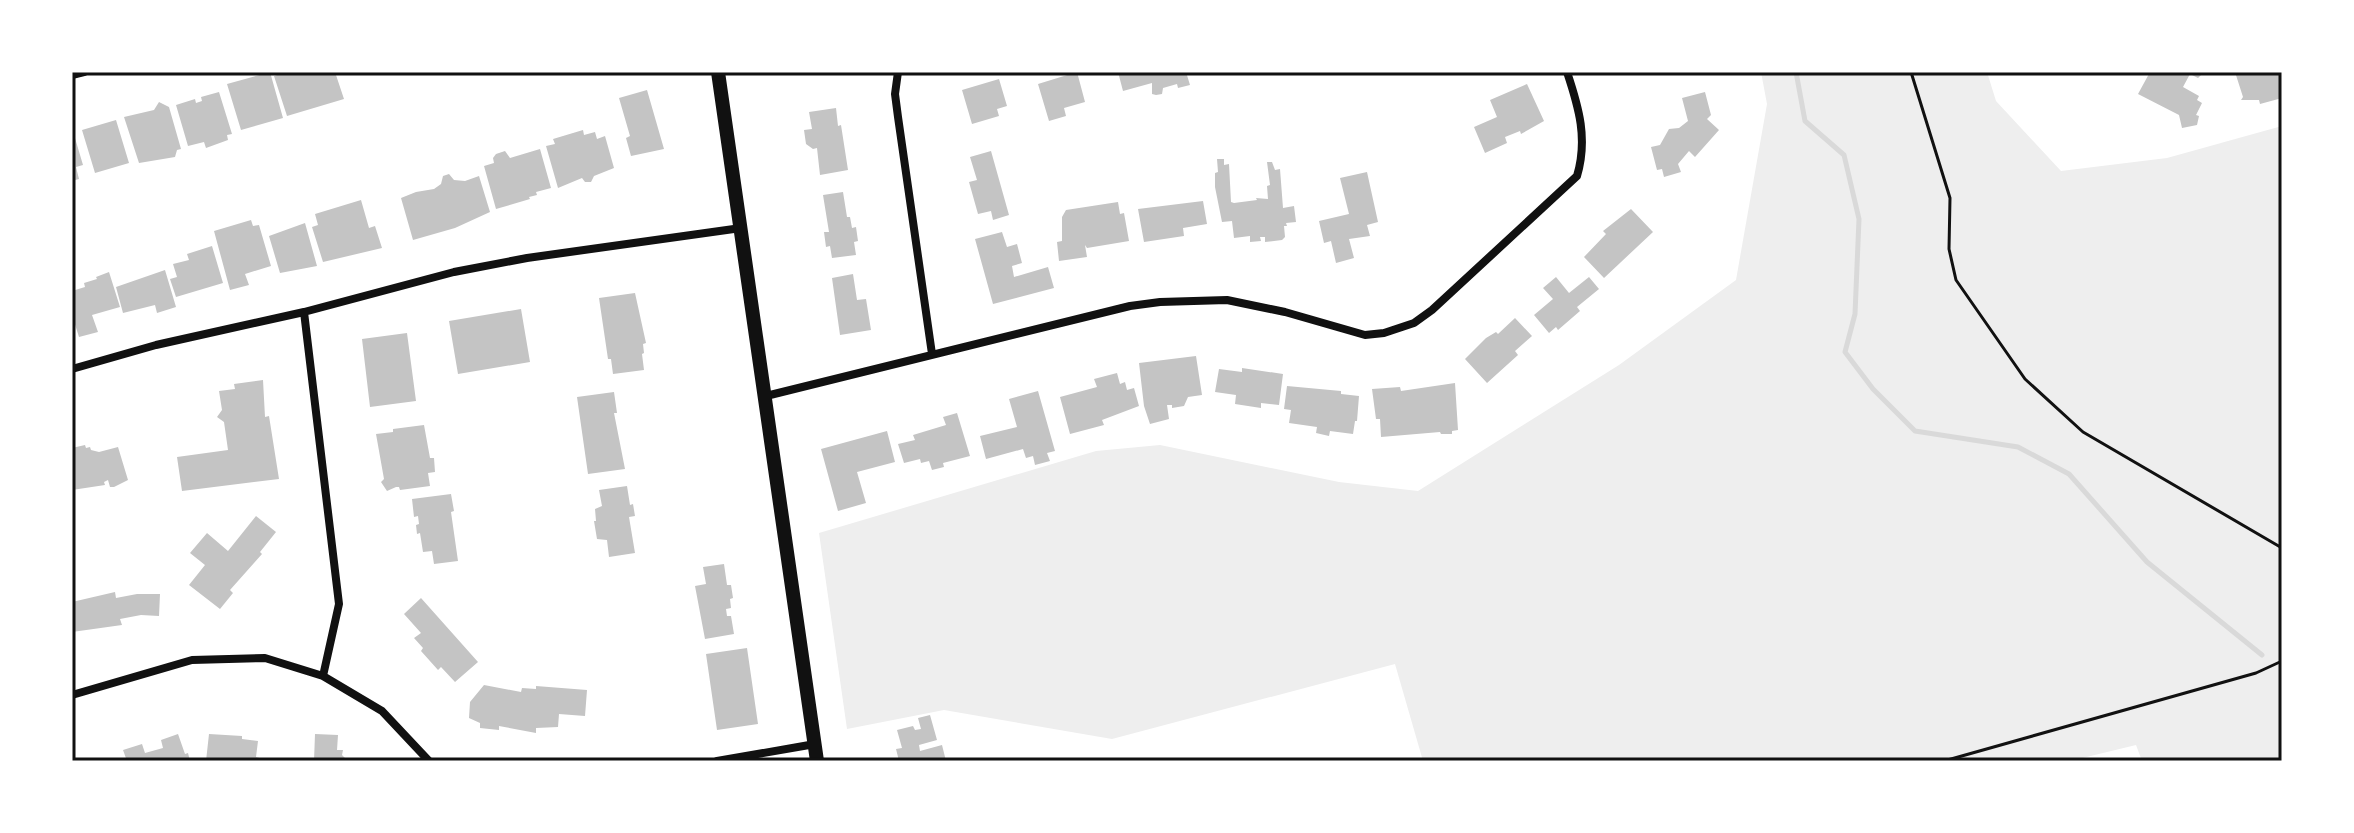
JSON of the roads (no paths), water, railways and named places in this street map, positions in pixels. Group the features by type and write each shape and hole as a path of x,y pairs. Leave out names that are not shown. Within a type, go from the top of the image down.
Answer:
{"main road":[{"path":"718,72 817,761"}],"street":[{"path":"72,75 84,72"},
{"path":"898,72 895,94 932,354"},
{"path":"766,396 1130,306 1171,301 1227,300 1285,312 1365,335 1384,333 1414,323 1454,291 1577,176 1583,157 1583,133 1567,72"},
{"path":"72,369 156,345 304,312 454,272 527,258 741,228"},
{"path":"304,312 339,604 323,676"},
{"path":"72,695 192,660 265,658 323,676 382,711 429,761"},
{"path":"717,761 815,744"}],"waterway":[{"path":"1796,72 1805,121 1844,155 1859,219 1855,314 1845,352 1873,389 1915,431 2018,447 2069,474 2147,562 2262,655"}]}
